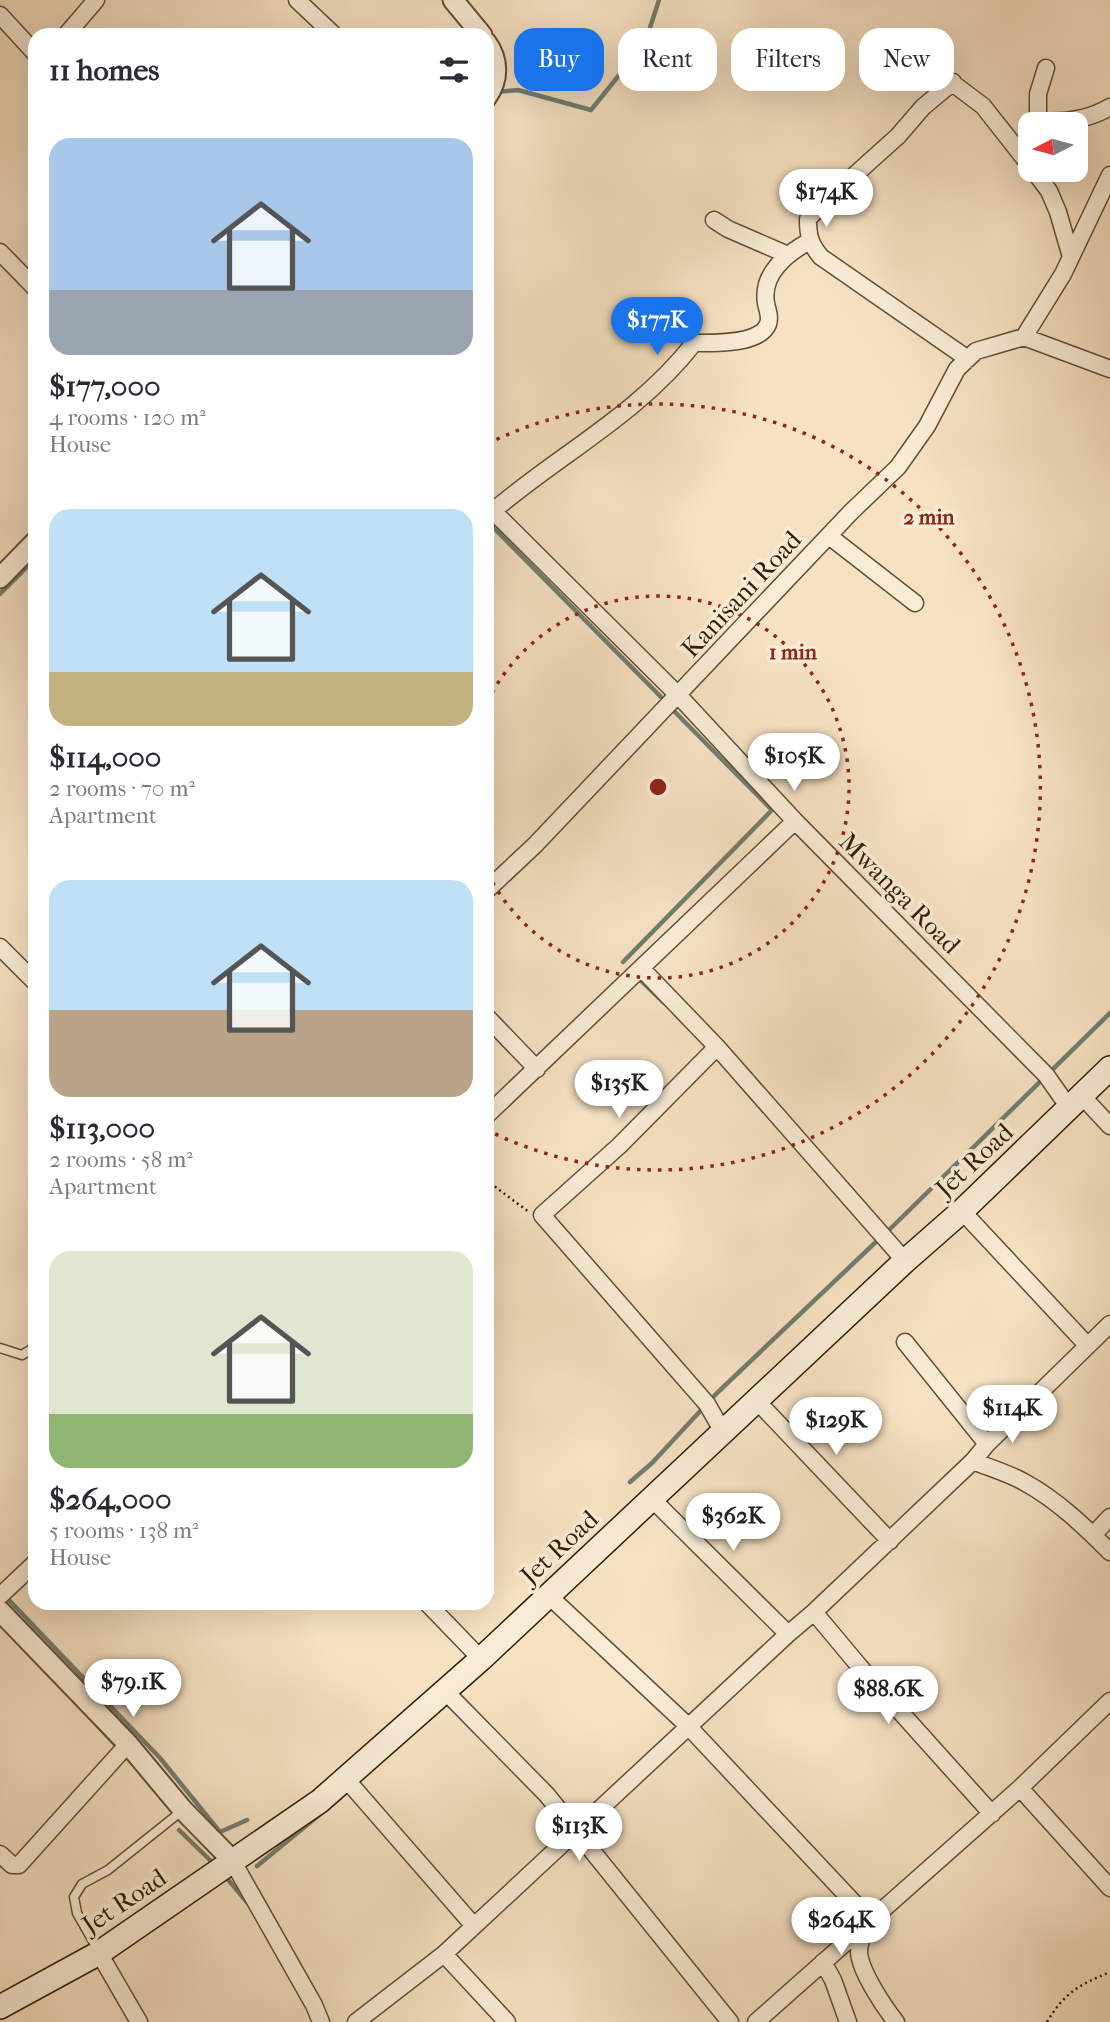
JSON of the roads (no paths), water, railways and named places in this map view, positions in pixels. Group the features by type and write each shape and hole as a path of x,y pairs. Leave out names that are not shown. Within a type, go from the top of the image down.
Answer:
{"main road":[{"name":"Jet Road","path":"8,1999 99,1952 320,1801 481,1659 905,1261 962,1211 1110,1068"}],"street":[{"path":"72,28 96,0"},
{"path":"297,0 329,28"},
{"path":"453,0 476,28"},
{"path":"0,15 28,45"},
{"path":"494,57 494,80"},
{"path":"1038,112 1038,94 1046,68"},
{"path":"954,83 983,106 1018,150"},
{"path":"942,91 808,219 810,241 821,257 968,359"},
{"path":"1088,116 1110,107"},
{"path":"1110,175 1071,257 1024,337 1110,369"},
{"path":"1042,182 1062,222 1071,257"},
{"path":"1048,182 1049,191"},
{"path":"715,220 728,229 788,254"},
{"path":"494,505 591,439 652,388 694,343 744,340 762,333 768,326 767,284 772,274 788,254 810,241"},
{"path":"0,252 28,281"},
{"name":"Kanisani Road","path":"494,883 535,845 898,467 927,426 957,369 976,351 1024,337"},
{"name":"Mwanga Road","path":"494,512 679,696 795,821 1046,1075 1076,1103 1110,1126"},
{"path":"829,536 915,603"},
{"path":"0,578 28,549"},
{"path":"494,1109 795,821"},
{"path":"0,947 28,975"},
{"path":"641,968 717,1047 905,1261"},
{"path":"494,1024 537,1069"},
{"path":"717,1047 619,1146 542,1215 708,1404 723,1432"},
{"path":"962,1211 1087,1345"},
{"path":"356,2022 444,1954 576,1829 891,1541 1110,1324"},
{"path":"905,1342 988,1444"},
{"path":"756,1400 891,1541"},
{"path":"973,1461 1021,1480 1045,1495 1110,1552"},
{"path":"651,1498 788,1634"},
{"path":"1093,1535 1110,1517"},
{"path":"0,1596 28,1570"},
{"path":"548,1595 688,1726 870,1920"},
{"path":"434,1610 481,1659"},
{"path":"0,1611 128,1744 183,1810 232,1860 321,2022"},
{"path":"814,1612 992,1814"},
{"path":"445,1691 547,1795 730,2022"},
{"path":"756,2022 992,1814 1110,1700"},
{"path":"0,1854 12,1865 19,1865 122,1754 128,1744"},
{"path":"341,1783 352,1787 474,1926"},
{"path":"1020,1788 1110,1888"},
{"path":"870,1920 859,1952 864,1971 896,2022"},
{"path":"99,1952 139,2022"},
{"path":"444,1954 508,2022"},
{"path":"823,1962 833,1980 848,2022"}],"lane":[{"path":"0,1348 22,1355 28,1351"},
{"path":"99,1952 77,1913 74,1897 82,1884 107,1870 183,1810"}],"waterway":[{"path":"497,92 518,90 591,110 645,43 659,0"},
{"path":"494,528 665,701"},
{"path":"0,594 28,566"},
{"path":"623,962 772,810 671,708"},
{"path":"636,976 663,1002"},
{"path":"886,1233 1110,1013"},
{"path":"630,1482 652,1463 717,1393 879,1239"},
{"path":"8,1599 160,1758 220,1832 247,1820"},
{"path":"100,1728 132,1763"},
{"path":"257,1866 340,1798"},
{"path":"179,1830 215,1865"},
{"path":"225,1876 251,1907"}]}
